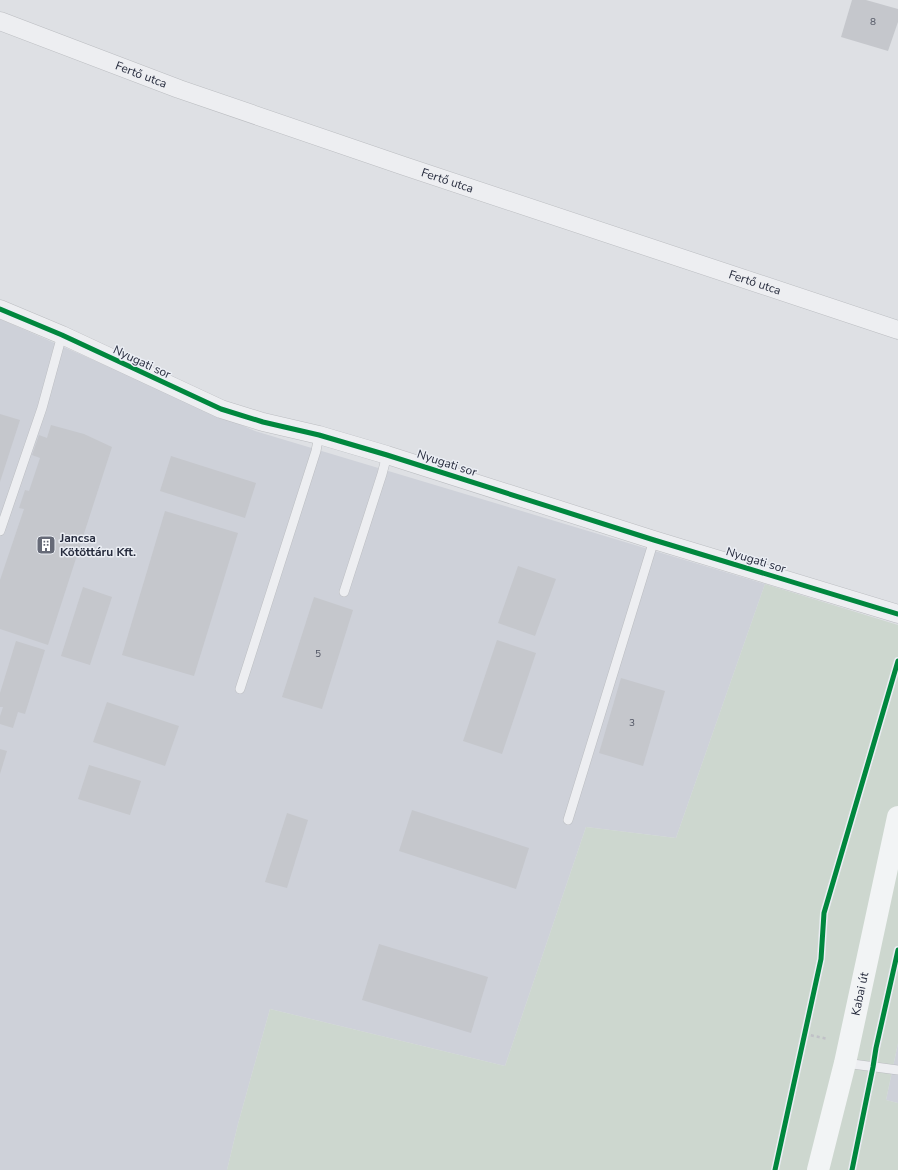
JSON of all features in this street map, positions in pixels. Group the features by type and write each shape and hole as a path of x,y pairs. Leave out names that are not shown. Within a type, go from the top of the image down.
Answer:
{"main road":[{"name":"Kabai út","path":"818,1170 845,1063 898,817"}],"street":[{"name":"Fertő utca","path":"0,21 194,94 404,166 898,330"},
{"name":"Nyugati sor","path":"1,312 62,335 221,409 263,422 319,435 387,455 654,540 898,614"}],"lane":[{"path":"0,531 42,408 62,335"},
{"path":"240,689 316,451 319,435"},
{"path":"344,592 387,455"},
{"path":"568,820 654,540"},
{"path":"845,1063 898,1070"}],"path":[{"path":"804,1041 807,1026"}],"shaded area":[{"path":"0,319 255,431 765,584 676,838 586,827 505,1066 270,1009 238,1124 227,1170 0,1170"},
{"path":"765,584 898,625 898,1043 886,1100 898,1103 898,1170 227,1170 238,1124 270,1009 505,1066 586,827 676,838"},
{"path":"898,1043 898,1103 886,1100"}],"building":[{"path":"852,0 866,0 898,9 898,22 888,51 841,37"},
{"path":"0,414 20,420 0,482"},
{"name":"Jancsa Kötöttáru Kft.","path":"51,425 84,434 112,447 48,645 0,629 0,580 24,509 19,508 25,490 29,491 40,458 32,455 39,435 47,438"},
{"path":"171,456 256,483 245,518 160,491"},
{"path":"165,511 238,533 194,676 122,655"},
{"path":"518,566 556,579 535,636 498,623"},
{"path":"83,587 112,597 90,665 61,656"},
{"path":"314,597 353,610 322,709 282,697"},
{"path":"497,640 536,653 502,754 463,741"},
{"path":"16,641 45,650 25,714 18,712 13,728 0,724 0,716 3,707 0,707 0,693"},
{"path":"621,678 665,691 643,766 599,753"},
{"path":"107,702 179,726 165,766 93,742"},
{"path":"0,749 7,751 0,774"},
{"path":"89,765 141,781 130,815 78,799"},
{"path":"412,810 529,848 516,889 399,851"},
{"path":"287,813 308,820 287,888 265,882"},
{"path":"379,944 488,977 471,1033 362,1000"}],"cycle path":[{"path":"0,309 62,335 221,409 263,422 319,435 387,455 654,540 898,614"},
{"path":"775,1170 821,959 824,913 898,661"},
{"path":"852,1170 876,1048 898,950"}],"place":[{"name":"Jancsa Kötöttáru Kft.","path":"46,545"}]}
